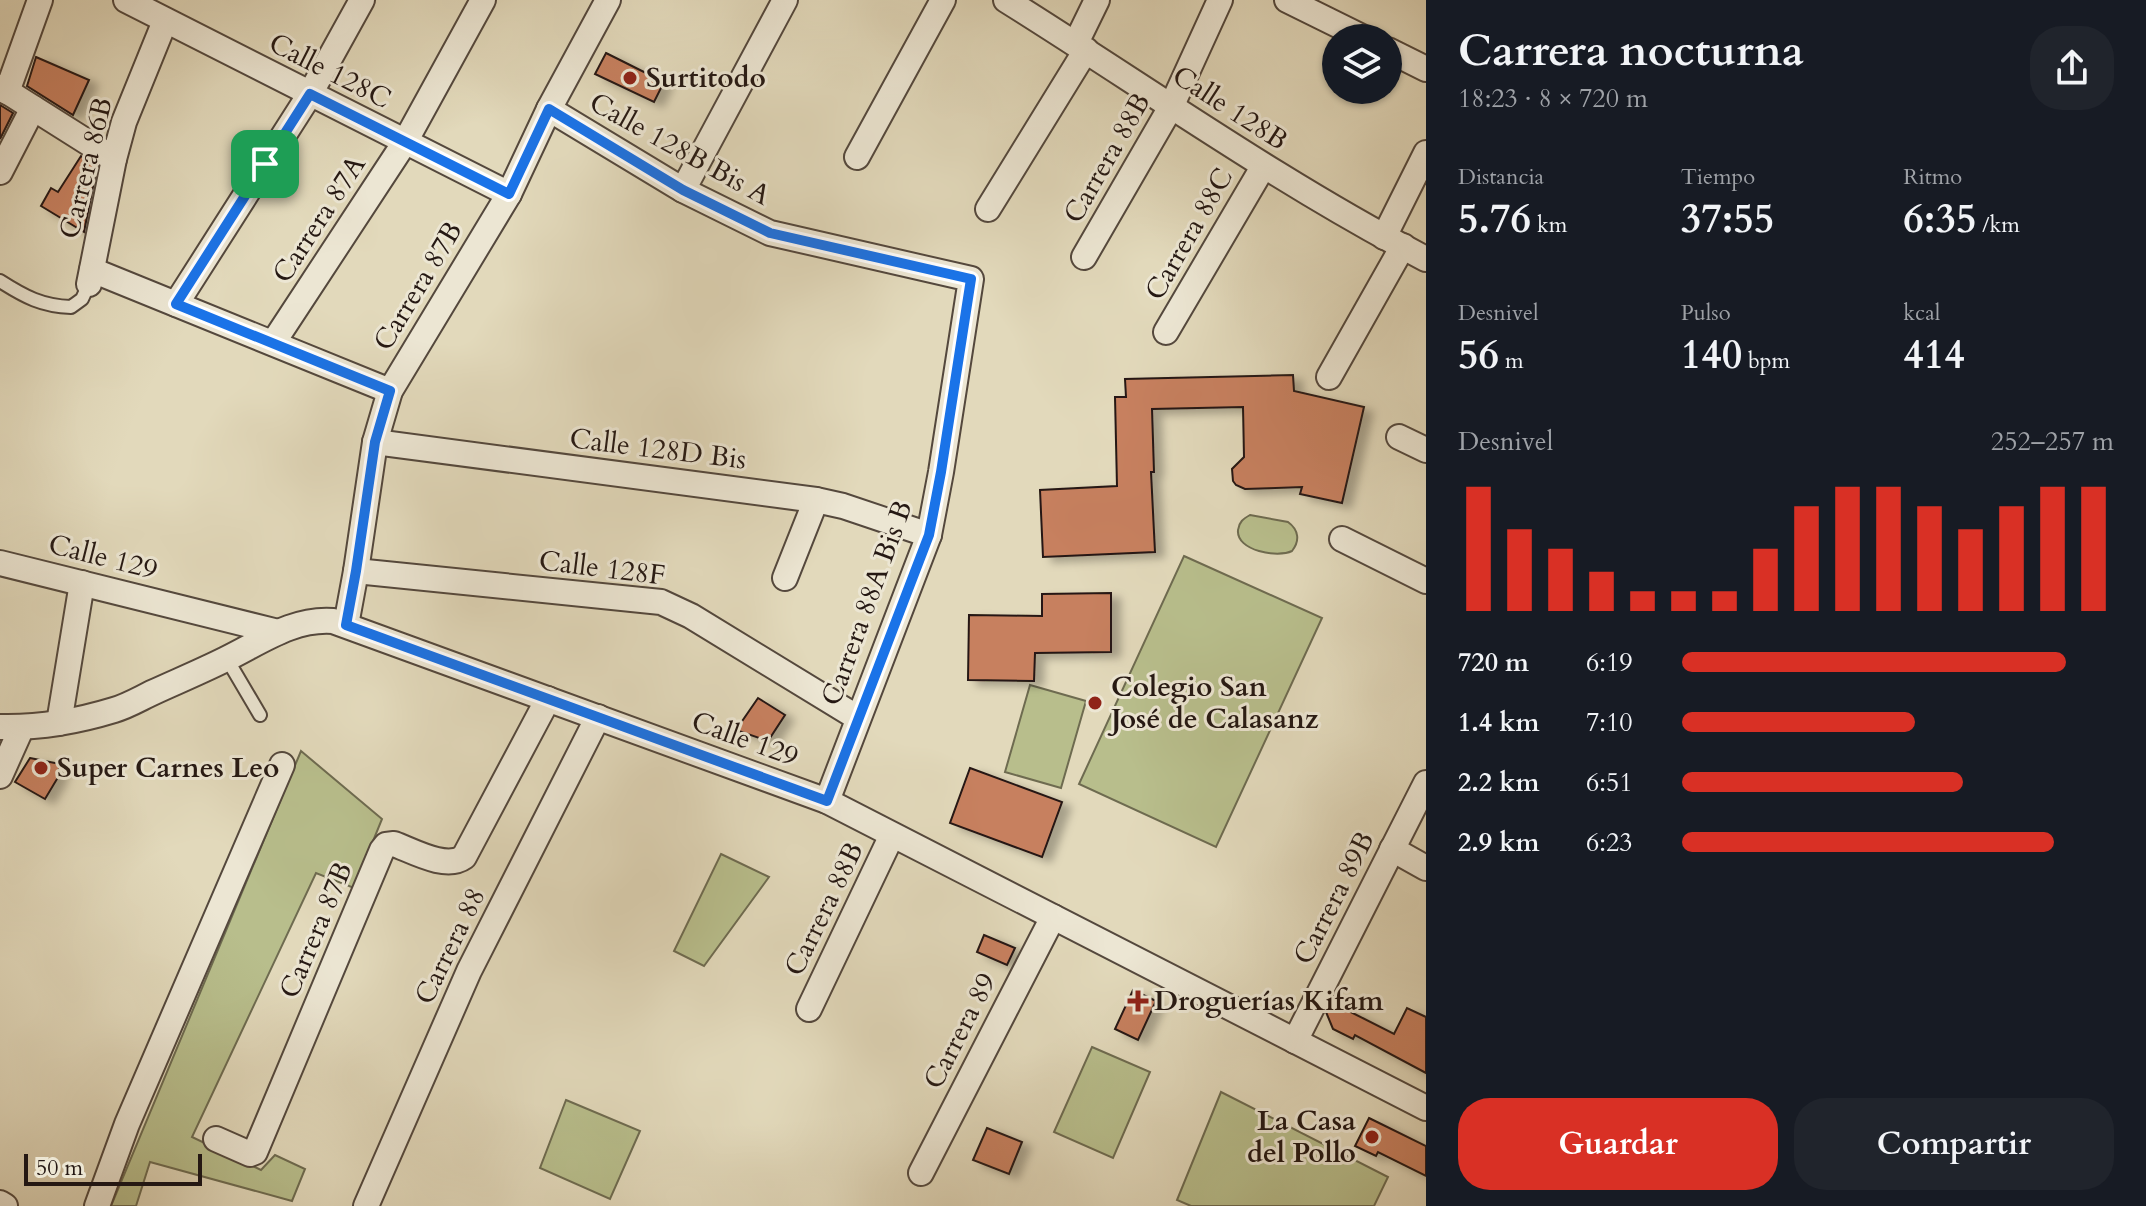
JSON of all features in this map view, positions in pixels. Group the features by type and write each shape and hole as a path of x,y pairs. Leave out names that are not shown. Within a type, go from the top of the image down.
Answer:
{"street":[{"path":"40,0 4,90 114,159"},
{"name":"Calle 128C","path":"126,0 155,11 310,94 509,194"},
{"path":"176,304 310,94 362,0"},
{"name":"Carrera 87A","path":"273,343 405,142 483,0"},
{"name":"Carrera 87B","path":"346,625 375,442 390,391 509,194 549,109 608,0"},
{"path":"683,190 785,0"},
{"path":"857,157 943,0"},
{"name":"Calle 128B","path":"1006,0 1172,105 1263,167 1426,259"},
{"path":"988,209 1081,47 1097,0"},
{"name":"Carrera 88B","path":"1084,257 1172,105 1220,0"},
{"path":"1287,0 1336,24"},
{"name":"Carrera 86B","path":"90,278 114,159 155,11"},
{"path":"1402,57 1426,69"},
{"path":"0,172 33,108"},
{"name":"Calle 128B Bis A","path":"549,109 683,190 770,233 971,279"},
{"path":"1329,377 1393,242 1426,153"},
{"name":"Carrera 88C","path":"1166,332 1263,167"},
{"path":"90,278 176,304 390,391"},
{"name":"Carrera 88A Bis B","path":"827,801 929,535 971,279"},
{"path":"1399,437 1426,450"},
{"name":"Calle 128D Bis","path":"375,442 816,500 929,535"},
{"path":"785,578 816,500"},
{"path":"1342,539 1426,581"},
{"name":"Calle 129","path":"0,563 278,632 304,622 333,621 827,801 1426,1108"},
{"name":"Calle 128F","path":"356,571 661,602 691,616 858,718"},
{"path":"59,723 82,583"},
{"path":"0,776 11,727 59,723 116,709 227,659 278,632"},
{"name":"Carrera 87B","path":"216,1139 250,1154 255,1152 382,850 386,845 394,844 444,862 456,863 464,857 548,699"},
{"name":"Carrera 88","path":"366,1206 469,971 598,717"},
{"path":"97,1206 127,1124 282,765"},
{"name":"Carrera 89B","path":"1295,1041 1426,783"},
{"name":"Carrera 88B","path":"809,1009 892,835"},
{"path":"1392,849 1426,868"},
{"name":"Carrera 89","path":"921,1173 1053,917"}],"lane":[{"path":"0,281 21,295 51,307 71,307 82,299 90,278"},
{"path":"227,659 260,715"}],"green space":[{"path":"1250,515 1292,525 1297,536 1292,551 1268,553 1244,543 1238,530 1242,521"},
{"path":"1184,556 1322,618 1216,847 1079,784"},
{"path":"1030,685 1086,701 1061,788 1005,772"},
{"path":"301,751 382,819 354,888 316,873 192,1137 261,1170 275,1155 305,1169 292,1201 150,1162 136,1206 111,1206"},
{"path":"721,854 769,877 704,966 674,951"},
{"path":"1092,1047 1150,1072 1113,1158 1054,1132"},
{"path":"1221,1092 1388,1177 1374,1206 1191,1206 1177,1200"},
{"path":"566,1100 640,1131 610,1199 540,1168"}],"building":[{"name":"Surtitodo","path":"606,53 664,82 654,102 595,74"},
{"path":"36,57 89,80 73,115 27,86"},
{"path":"0,105 13,113 0,139"},
{"path":"81,156 97,166 84,232 41,206 51,188 58,192"},
{"path":"1293,375 1294,391 1364,407 1342,503 1300,494 1302,487 1245,489 1236,485 1232,469 1244,457 1243,407 1152,409 1155,552 1043,557 1040,490 1117,486 1115,397 1126,397 1125,379"},
{"path":"1111,593 1111,652 1035,653 1034,681 968,680 969,615 1042,616 1042,594"},
{"path":"758,698 785,715 768,741 736,730"},
{"path":"30,758 60,764 57,779 45,799 15,782"},
{"path":"970,768 1062,802 1042,857 950,823"},
{"path":"984,935 1015,948 1007,965 977,952"},
{"path":"1133,990 1156,1001 1138,1040 1115,1029"},
{"path":"1331,1002 1394,1034 1407,1008 1426,1017 1426,1073 1355,1035 1353,1039 1333,1029 1326,1012"},
{"path":"1369,1118 1426,1146 1426,1176 1378,1152 1376,1156 1355,1146"},
{"path":"987,1128 1022,1142 1009,1174 973,1160"}],"place":[{"name":"Surtitodo","path":"630,78"},
{"name":"Colegio San José de Calasanz","path":"1095,703"},
{"name":"Super Carnes Leo","path":"41,768"},
{"name":"Droguerías Kifam","path":"1138,1001"},
{"name":"La Casa del Pollo","path":"1372,1137"}],"route":[{"path":"310,94 509,194 549,109 683,190 770,233 971,279 929,535 827,801 346,625 375,442 390,391 176,304 265,164 310,94"}]}
